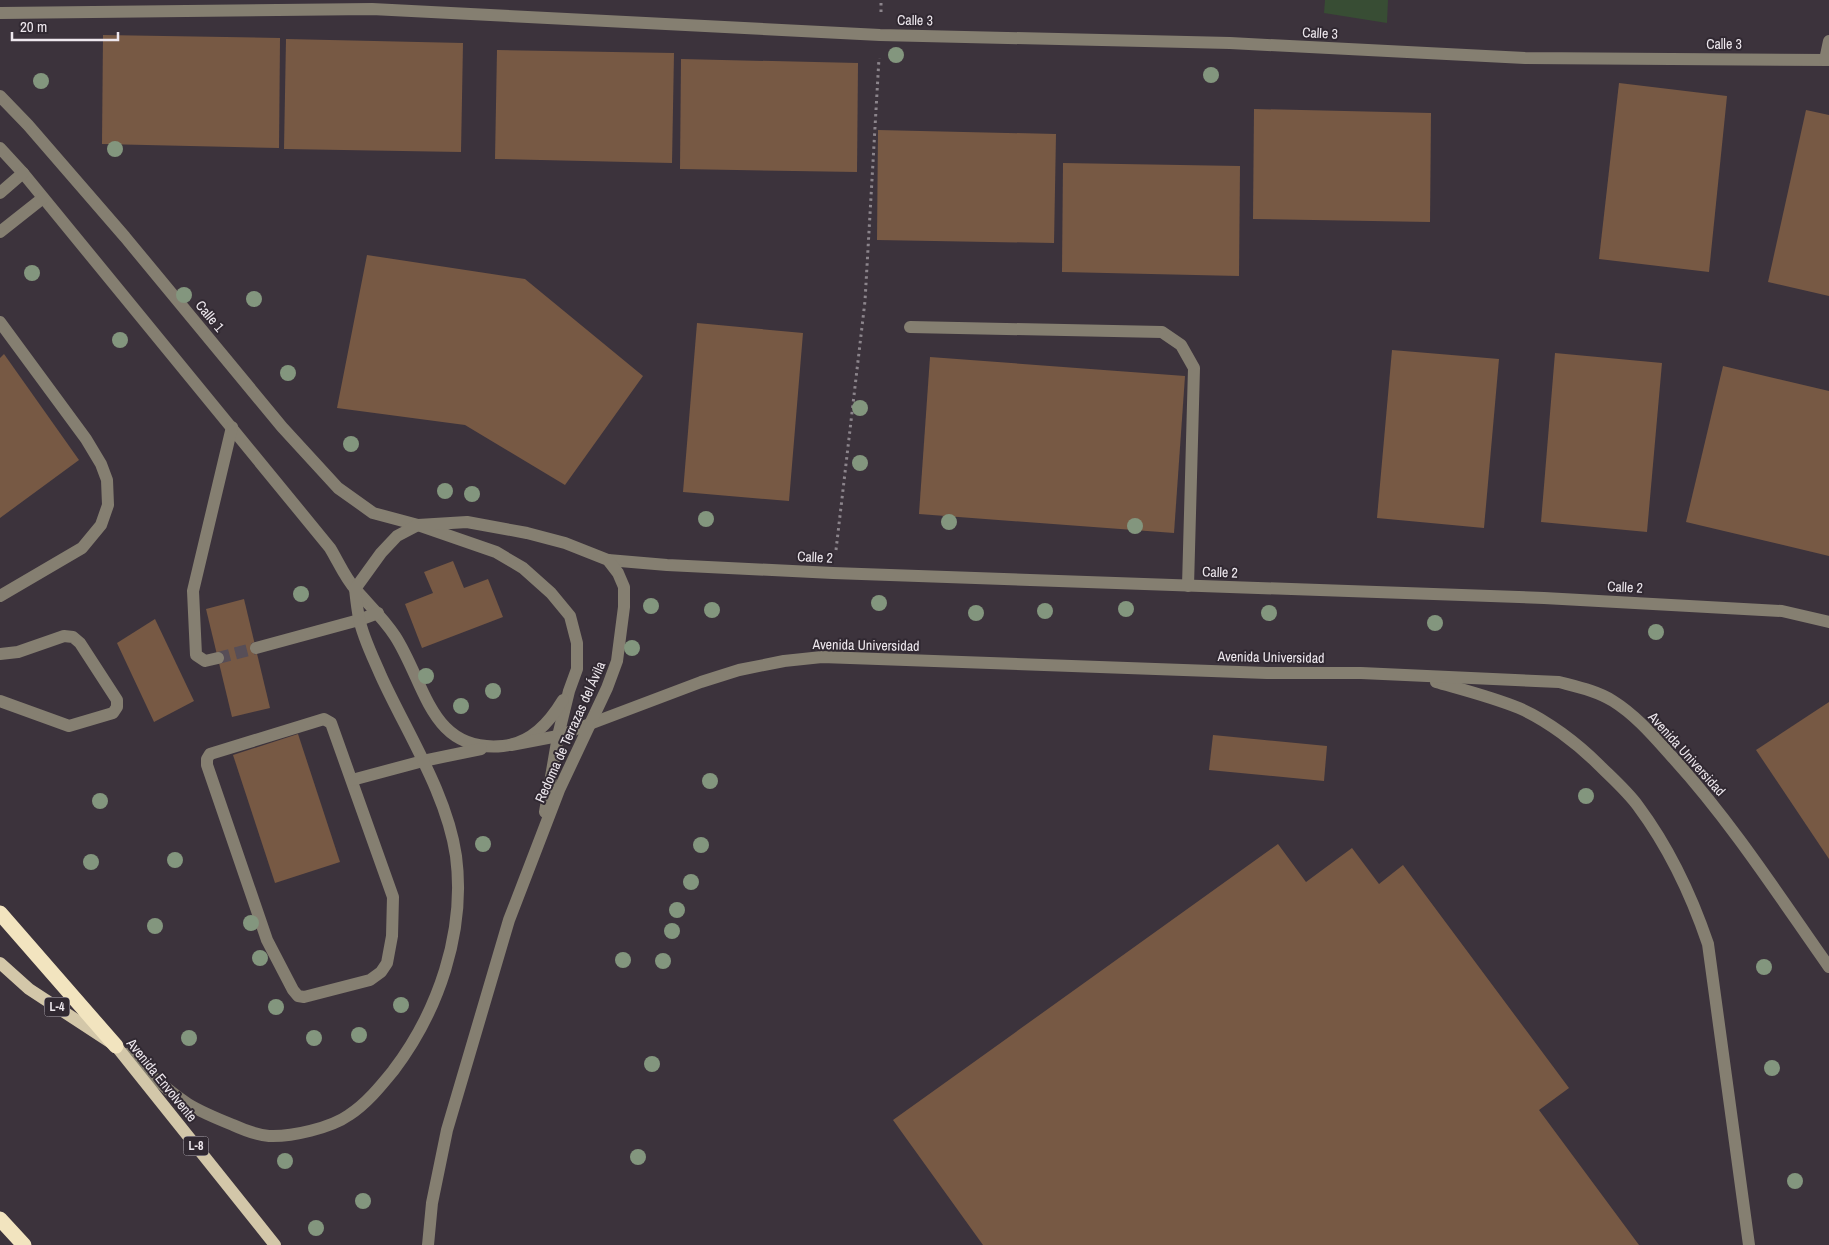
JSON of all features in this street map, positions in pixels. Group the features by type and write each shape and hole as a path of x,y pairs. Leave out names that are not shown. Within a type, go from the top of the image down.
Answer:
{"highway":[{"path":"0,913 116,1046"},
{"path":"0,1219 24,1245"}],"main road":[{"name":"Avenida Envolvente","path":"0,963 29,989 116,1046 275,1245"}],"street":[{"name":"Calle 3","path":"0,13 372,9 880,34 1230,43 1525,58 1827,60"},
{"path":"1827,60 1829,41"},
{"name":"Calle 1","path":"0,96 28,125 125,237 282,427 338,488 374,513 418,525"},
{"path":"0,148 232,427 193,591 196,655 205,661 218,658"},
{"path":"0,193 22,173"},
{"path":"0,232 42,198"},
{"path":"0,322 86,439 101,464 107,480 108,505 101,525 82,548 0,596"},
{"path":"910,327 1162,332 1181,345 1194,368 1188,586"},
{"name":"Redoma de Terrazas del Ávila","path":"232,427 330,548 355,589 378,613 396,637 428,702 441,724 450,733 461,741 473,746 486,748 511,745 537,733 553,716 569,691"},
{"path":"355,589 386,547 397,536 418,525 467,522 486,525 565,543 608,560"},
{"name":"Redoma de Terrazas del Ávila","path":"418,525 496,552 523,568 551,593 570,616 576,643 578,669 569,691 558,736 540,841"},
{"name":"Calle 2","path":"608,560 667,565 833,573 1544,598 1782,611 1829,622"},
{"name":"Redoma de Terrazas del Ávila","path":"540,841 559,790 607,688 617,661 624,607 624,587 618,573 608,560"},
{"name":"Redoma de Terrazas del Ávila","path":"116,1046 188,1104 248,1131 268,1136 325,1126 347,1117 365,1103 406,1054 438,990 448,962 454,934 458,893 456,857 451,829 433,781 370,651 359,620 355,589"},
{"path":"256,648 378,613"},
{"path":"0,654 18,652 64,636 73,637 80,643 117,700 117,707 113,713 69,726 0,701"},
{"name":"Avenida Universidad","path":"511,745 558,736 591,722 739,670 784,661 822,658 1267,673 1361,673 1559,682 1585,688 1613,701 1644,726 1697,785 1746,848 1829,967"},
{"path":"1417,676 1486,696 1521,709 1556,730 1583,749 1638,805 1665,846 1693,900 1708,944 1749,1245"},
{"path":"324,719 331,723 352,780 393,897 390,954 381,972 370,980 304,997 298,996 267,940 207,765 207,759 210,754 324,719"},
{"path":"352,780 423,761 486,748"},
{"path":"428,1245 432,1202 447,1130 510,920 540,841"}],"path":[{"path":"833,573 865,301 881,0"}],"green space":[{"path":"1325,0 1388,0 1387,23 1324,13"}],"building":[{"path":"103,35 280,38 279,148 102,144"},
{"path":"286,39 463,43 461,152 284,149"},
{"path":"497,50 674,53 672,163 495,159"},
{"path":"681,59 858,63 857,172 680,169"},
{"path":"1619,83 1727,96 1709,272 1599,259"},
{"path":"1254,109 1431,113 1430,222 1253,219"},
{"path":"1806,110 1829,115 1829,296 1768,282"},
{"path":"878,130 1056,134 1054,243 877,240"},
{"path":"1063,163 1240,166 1239,276 1062,272"},
{"path":"367,255 525,279 643,376 565,485 465,425 337,408"},
{"path":"697,323 803,333 789,501 683,492"},
{"path":"1392,350 1499,359 1484,528 1377,518"},
{"path":"1555,353 1662,363 1647,532 1541,522"},
{"path":"4,354 79,460 0,518 0,358"},
{"path":"930,357 1185,376 1174,533 919,514"},
{"path":"1723,366 1829,391 1829,556 1686,522"},
{"path":"453,561 464,588 488,579 503,617 422,648 405,604 433,593 424,572"},
{"path":"244,599 270,708 232,717 206,609"},
{"path":"155,619 194,701 154,722 117,643"},
{"path":"1829,702 1829,859 1756,750"},
{"path":"298,734 340,862 275,883 233,755"},
{"path":"1213,735 1327,746 1324,781 1209,770"},
{"path":"1278,844 1306,882 1352,848 1379,884 1403,865 1569,1088 1539,1110 1639,1245 983,1245 893,1120"}],"tunnel":[{"path":"218,658 256,648"}]}
